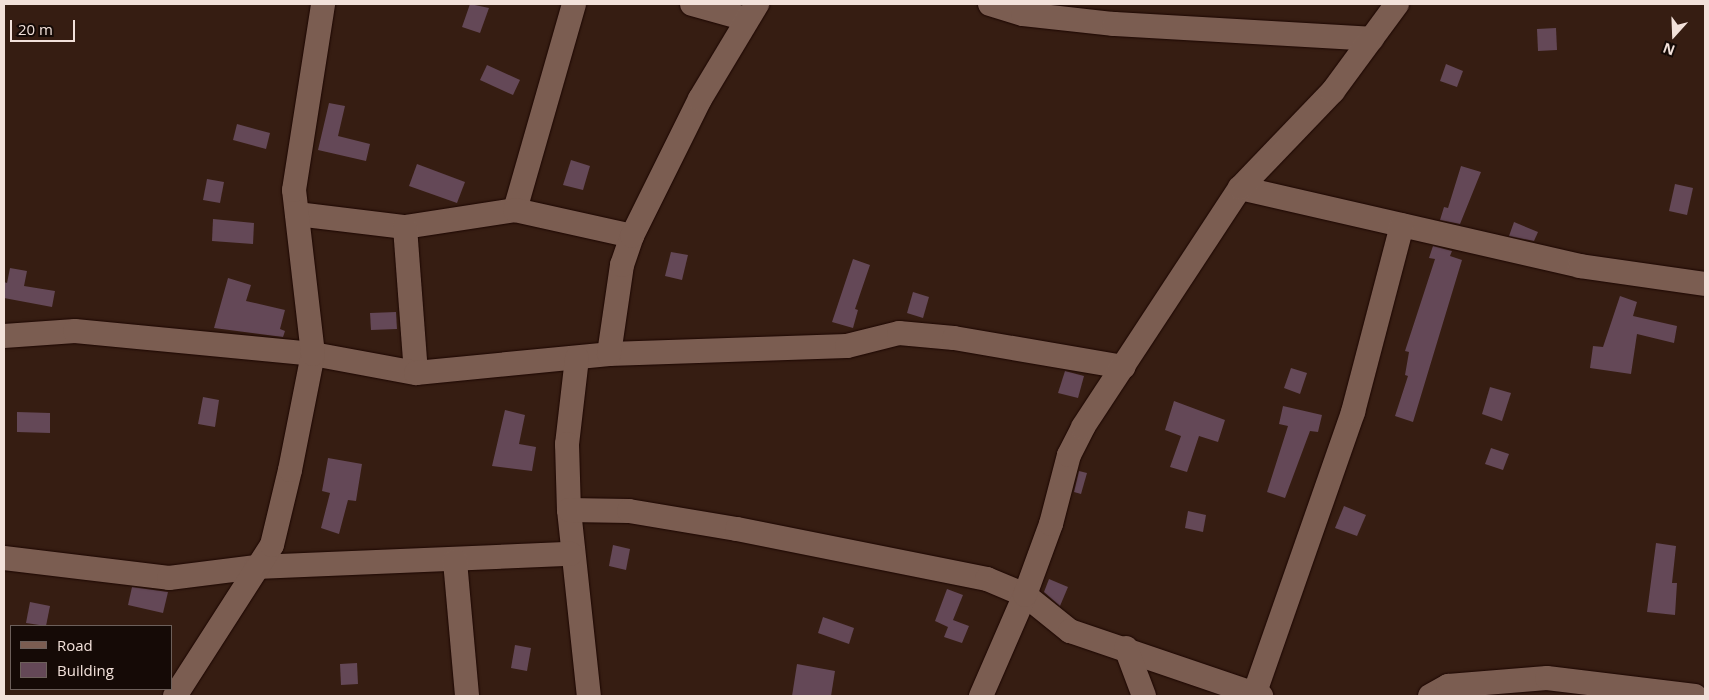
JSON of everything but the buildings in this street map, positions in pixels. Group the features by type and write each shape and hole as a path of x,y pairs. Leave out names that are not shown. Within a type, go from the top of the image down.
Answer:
{"street":[{"path":"175,696 256,567 272,545 313,354 294,190 323,4"},
{"path":"515,210 574,4"},
{"path":"609,354 622,265 632,236 670,155 752,11 692,4"},
{"path":"990,4 1023,14 1114,24 1372,39"},
{"path":"982,696 1025,595 1051,524 1069,455 1240,188 1332,91 1397,4"},
{"path":"1240,188 1580,266 1705,284"},
{"path":"297,214 405,227 515,210 632,236"},
{"path":"569,510 629,511 915,562 987,579 1025,595 1070,631 1126,648 1258,696 1353,412 1402,225"},
{"path":"405,227 416,374"},
{"path":"4,336 75,331 313,354 416,374 609,354 847,346 899,333 954,338 1124,367"},
{"path":"576,358 567,444 569,510 571,554 589,696"},
{"path":"4,558 169,578 256,567 455,562 571,554"},
{"path":"455,562 467,696"},
{"path":"1126,648 1144,696"},
{"path":"1430,696 1448,686 1547,678 1695,696"}]}
